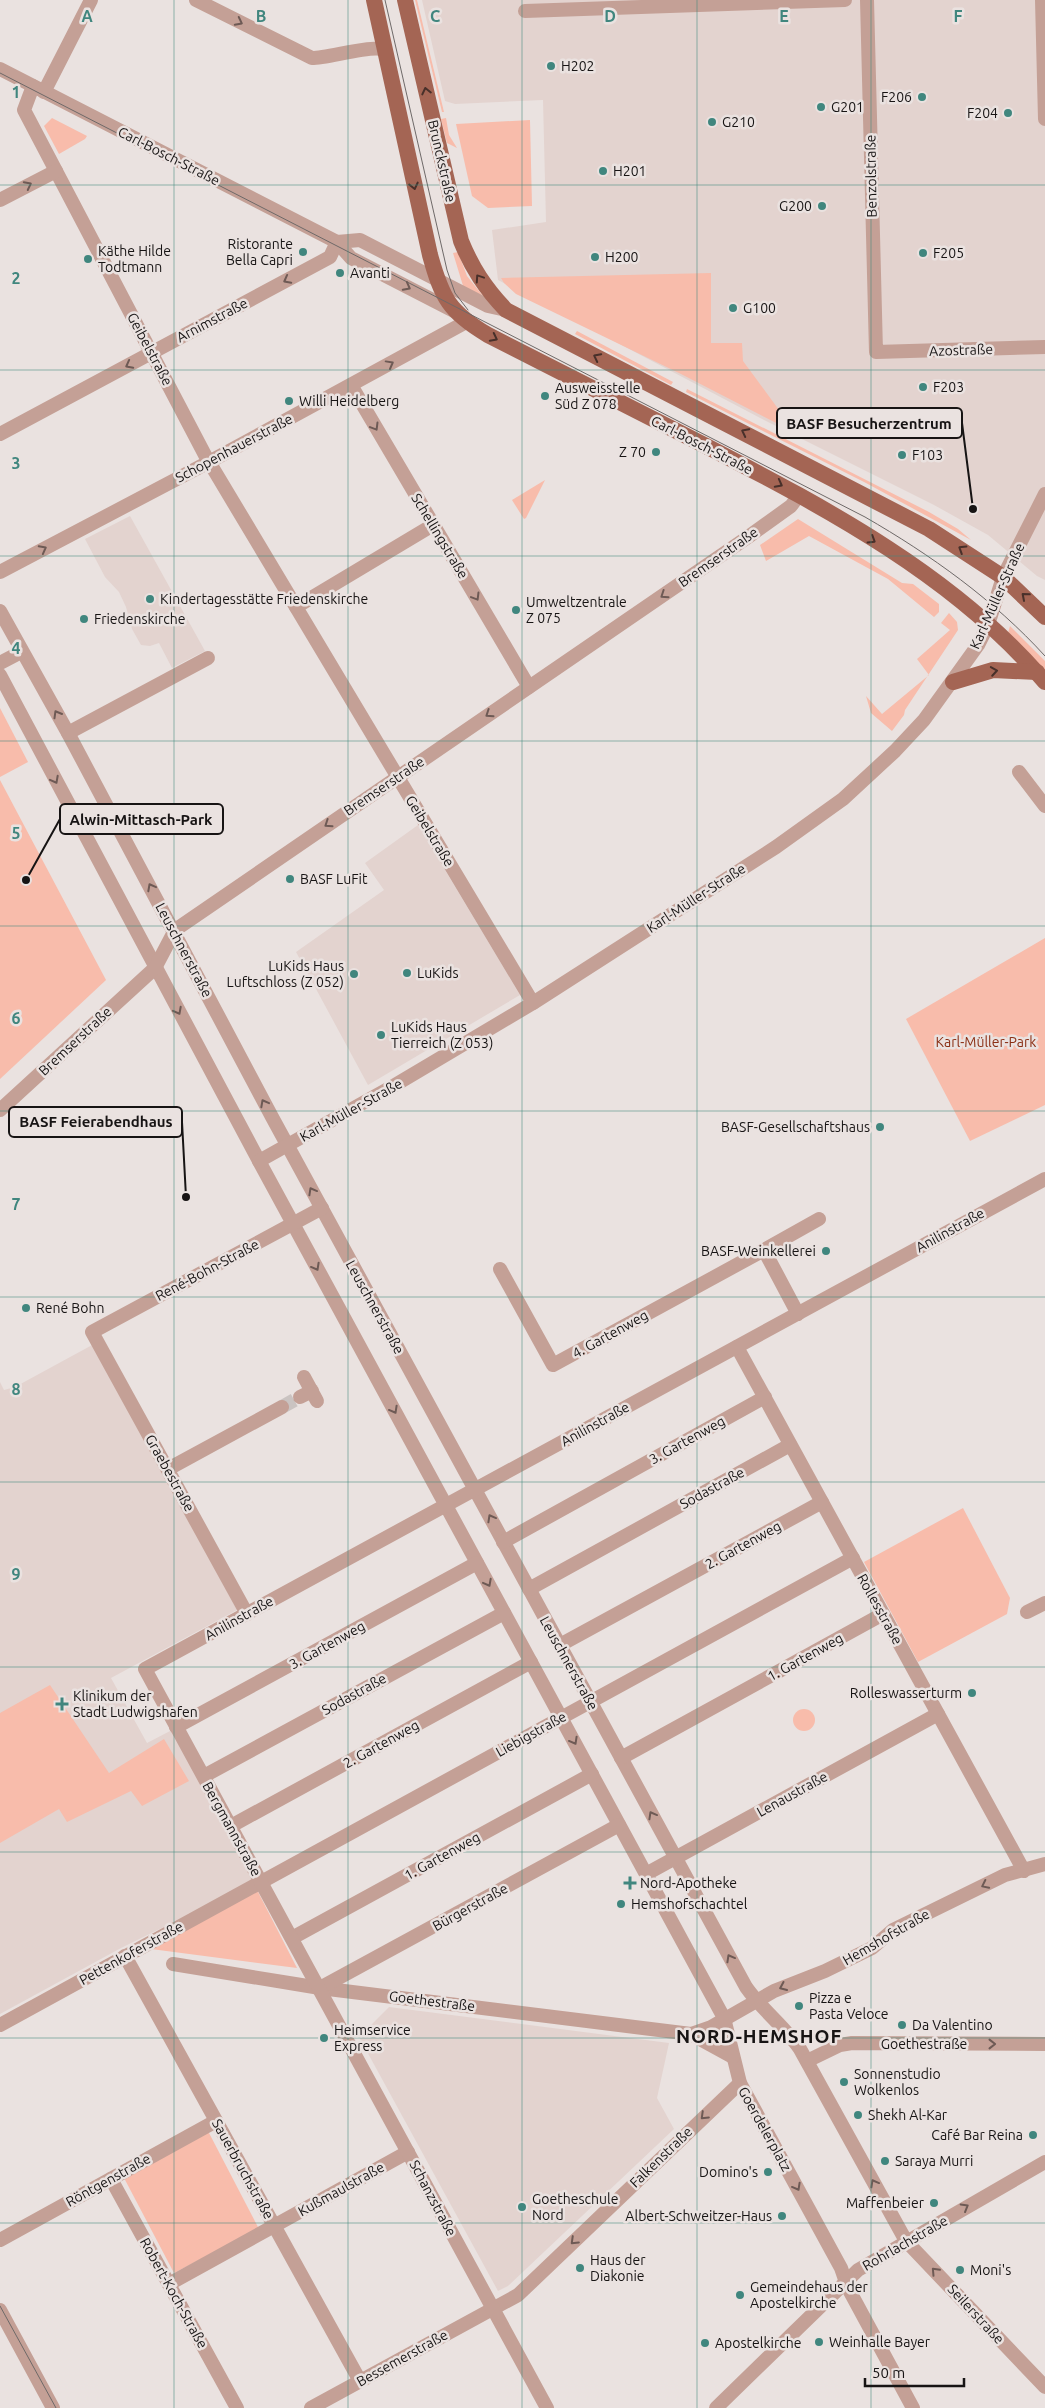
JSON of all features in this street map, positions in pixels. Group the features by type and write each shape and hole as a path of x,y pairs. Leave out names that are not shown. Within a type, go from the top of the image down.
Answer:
{"main road":[{"path":"374,0 436,280 460,317"},
{"name":"Brunckstraße","path":"405,0 461,240 472,268 483,285 506,310"},
{"name":"Carl-Bosch-Straße","path":"506,310 930,529 1003,577 1045,617"},
{"name":"Carl-Bosch-Straße","path":"460,317 799,495 908,562 955,596 988,625 1041,677"},
{"path":"953,682 993,670 1041,677"}],"street":[{"name":"Geibelstraße","path":"91,0 24,110 209,462 533,1003"},
{"path":"196,0 312,58 329,58 372,47 381,47 385,50"},
{"path":"525,11 845,0"},
{"name":"Benzolstraße","path":"867,0 876,352"},
{"path":"1042,0 1045,119"},
{"name":"Carl-Bosch-Straße","path":"0,69 337,242 351,258 460,317"},
{"path":"0,200 56,171"},
{"name":"Carl-Bosch-Straße","path":"337,242 360,240 488,306 506,310"},
{"name":"Arnimstraße","path":"0,434 330,257 337,242"},
{"name":"Schopenhauerstraße","path":"0,572 351,385 460,317"},
{"name":"Azostraße","path":"876,352 1045,347"},
{"name":"Schellingstraße","path":"351,385 530,687"},
{"name":"Karl-Müller-Straße","path":"258,1161 387,1090 533,1003 776,847 843,799 895,751 924,720 978,645 988,625 1003,577 1045,494"},
{"name":"Bremserstraße","path":"0,1110 154,968 174,930 748,537 791,506 799,495"},
{"path":"296,606 434,525"},
{"name":"Leuschnerstraße","path":"0,611 174,930 287,1146 675,1858 755,2000"},
{"path":"0,663 21,652"},
{"path":"68,733 208,658"},
{"path":"0,675 258,1161 724,2018 755,2000 790,2034 807,2061 906,2241"},
{"path":"1019,772 1045,806"},
{"name":"Anilinstraße","path":"145,1670 1045,1179"},
{"name":"René-Bohn-Straße","path":"92,1332 322,1208"},
{"name":"4. Gartenweg","path":"500,1269 553,1365 819,1219"},
{"path":"764,1250 798,1314"},
{"name":"Graebestraße","path":"92,1332 247,1614"},
{"name":"Rollesstraße","path":"737,1347 1024,1870"},
{"path":"304,1377 310,1396"},
{"name":"3. Gartenweg","path":"503,1542 765,1397"},
{"path":"168,1469 282,1408"},
{"name":"Sodastraße","path":"529,1589 790,1445"},
{"name":"2. Gartenweg","path":"560,1645 822,1502"},
{"name":"Liebigstraße","path":"261,1881 853,1558"},
{"name":"3. Gartenweg","path":"176,1726 477,1563"},
{"path":"1027,1612 1045,1603"},
{"name":"Sodastraße","path":"204,1776 504,1613"},
{"name":"1. Gartenweg","path":"621,1758 884,1614"},
{"name":"2. Gartenweg","path":"231,1826 531,1662"},
{"name":"Bergmannstraße","path":"145,1670 320,1988"},
{"name":"Lenaustraße","path":"646,1874 938,1714"},
{"name":"1. Gartenweg","path":"292,1938 592,1774"},
{"name":"Bürgerstraße","path":"320,1988 619,1825"},
{"name":"Hemshofstraße","path":"755,2000 805,1977 825,1971 872,1948 893,1930 1006,1874 1045,1864"},
{"name":"Pettenkoferstraße","path":"0,2025 261,1881"},
{"name":"Sauerbruchstraße","path":"125,1956 360,2381"},
{"name":"Goethestraße","path":"173,1964 320,1988 691,2034 732,2057"},
{"name":"Schanzstraße","path":"320,1988 547,2408"},
{"name":"Goethestraße","path":"691,2034 711,2027 724,2018"},
{"name":"Goerdelerplatz","path":"724,2018 732,2057 740,2082 841,2268 845,2280 913,2408"},
{"name":"Goethestraße","path":"807,2061 840,2045 852,2044 1045,2044"},
{"name":"Falkenstraße","path":"492,2308 518,2295 740,2082"},
{"name":"Röntgenstraße","path":"0,2240 216,2121"},
{"name":"Kußmaulstraße","path":"169,2284 408,2152"},
{"name":"Rohrlachstraße","path":"716,2408 845,2280 858,2270 1045,2162"},
{"name":"Robert-Koch-Straße","path":"111,2179 237,2408"},
{"name":"Seilerstraße","path":"906,2241 1045,2387"},
{"name":"Bessemerstraße","path":"311,2408 492,2308"},
{"path":"0,2310 53,2408"}],"shaded area":[{"path":"422,0 1045,0 1045,580 1037,576 988,535 934,505 764,420 498,280 492,230 546,222 543,100 455,104 445,101"},
{"name":"Kindertagesstätte Friedenskirche","path":"130,516 205,651 172,668 159,643 150,646 141,645 132,629 126,607 119,592 105,577 85,539"},
{"name":"LuKids","path":"418,825 520,995 368,1085 296,952 384,890 365,863"},
{"name":"Klinikum der Stadt Ludwigshafen","path":"94,1344 237,1610 111,1678 147,1743 172,1730 257,1881 121,1948 0,2014 0,1382 4,1390 15,1387"},
{"name":"Goetheschule Nord","path":"389,2007 669,2043 657,2098 674,2129 508,2286 498,2291 359,2037"}],"green space":[{"path":"415,0 417,0 444,112 442,112"},
{"path":"52,118 87,136 59,154 44,126"},
{"path":"446,118 449,135 457,148 447,143 441,119"},
{"path":"530,120 532,206 488,208 472,196 456,124"},
{"path":"458,252 467,276 483,296 464,289 453,253"},
{"path":"711,273 711,343 742,343 743,361 790,425 786,428 681,374 516,294 501,278"},
{"path":"577,331 673,382 671,385 575,334"},
{"path":"687,389 929,512 958,529 971,540 866,483 686,392"},
{"path":"545,480 526,518 524,519 512,500"},
{"path":"798,519 902,583 913,584 939,604 939,612 934,617 888,579 809,536 766,561 760,545"},
{"path":"949,613 957,622 958,630 929,674 917,659 950,630 941,623"},
{"path":"1010,626 1045,661 1045,673 1008,633"},
{"path":"927,676 905,710 904,715 892,731 871,713 866,696 882,714"},
{"path":"0,708 28,762 0,777"},
{"path":"0,780 106,980 0,1079"},
{"name":"Karl-Müller-Park","path":"1045,938 1045,1105 970,1141 906,1019"},
{"path":"963,1508 1010,1598 1007,1614 918,1662 864,1562"},
{"path":"50,1685 109,1773 164,1739 189,1781 142,1806 131,1791 67,1822 59,1809 0,1843 0,1713"},
{"path":"804,1709 812,1712 815,1720 812,1728 804,1731 796,1728 793,1720 796,1712"},
{"path":"257,1890 297,1968 151,1949"},
{"path":"208,2131 259,2229 174,2273 123,2176"}],"tunnel":[{"path":"282,1407 300,1397"}],"tram line":[{"path":"385,0 447,270 455,293 468,310"},
{"path":"0,73 865,517 914,547 961,580 1005,616 1045,656"},
{"path":"0,2306 56,2408"}],"place":[{"name":"H202","path":"551,66"},
{"name":"F206","path":"922,97"},
{"name":"G201","path":"821,107"},
{"name":"F204","path":"1008,113"},
{"name":"G210","path":"712,122"},
{"name":"H201","path":"603,171"},
{"name":"G200","path":"822,206"},
{"name":"Ristorante Bella Capri","path":"303,252"},
{"name":"F205","path":"923,253"},
{"name":"H200","path":"595,257"},
{"name":"Käthe Hilde Todtmann","path":"88,259"},
{"name":"Avanti","path":"340,273"},
{"name":"G100","path":"733,308"},
{"name":"F203","path":"923,387"},
{"name":"Ausweisstelle Süd Z 078","path":"545,396"},
{"name":"Willi Heidelberg","path":"289,401"},
{"name":"Z 70","path":"656,452"},
{"name":"F103","path":"902,455"},
{"name":"BASF Besucherzentrum","path":"973,509"},
{"name":"Kindertagesstätte Friedenskirche","path":"150,599"},
{"name":"Umweltzentrale Z 075","path":"516,610"},
{"name":"Friedenskirche","path":"84,619"},
{"name":"BASF LuFit","path":"290,879"},
{"name":"Alwin-Mittasch-Park","path":"26,880"},
{"name":"LuKids","path":"407,973"},
{"name":"LuKids Haus Luftschloss (Z 052)","path":"354,974"},
{"name":"LuKids Haus Tierreich (Z 053)","path":"381,1035"},
{"name":"BASF-Gesellschaftshaus","path":"880,1127"},
{"name":"BASF Feierabendhaus","path":"186,1197"},
{"name":"BASF-Weinkellerei","path":"826,1251"},
{"name":"René Bohn","path":"26,1308"},
{"name":"Rolleswasserturm","path":"972,1693"},
{"name":"Klinikum der Stadt Ludwigshafen","path":"62,1704"},
{"name":"Nord-Apotheke","path":"630,1883"},
{"name":"Hemshofschachtel","path":"621,1904"},
{"name":"Pizza e Pasta Veloce","path":"799,2006"},
{"name":"Da Valentino","path":"902,2025"},
{"name":"Heimservice Express","path":"324,2038"},
{"name":"Sonnenstudio Wolkenlos","path":"844,2082"},
{"name":"Shekh Al-Kar","path":"858,2115"},
{"name":"Café Bar Reina","path":"1033,2135"},
{"name":"Saraya Murri","path":"885,2161"},
{"name":"Domino's","path":"768,2172"},
{"name":"Maffenbeier","path":"934,2203"},
{"name":"Goetheschule Nord","path":"522,2207"},
{"name":"Albert-Schweitzer-Haus","path":"782,2216"},
{"name":"Haus der Diakonie","path":"580,2268"},
{"name":"Moni's","path":"960,2270"},
{"name":"Gemeindehaus der Apostelkirche","path":"740,2295"},
{"name":"Weinhalle Bayer","path":"819,2342"},
{"name":"Apostelkirche","path":"705,2343"}],"district":[{"name":"NORD-HEMSHOF","path":"759,2036"}]}
